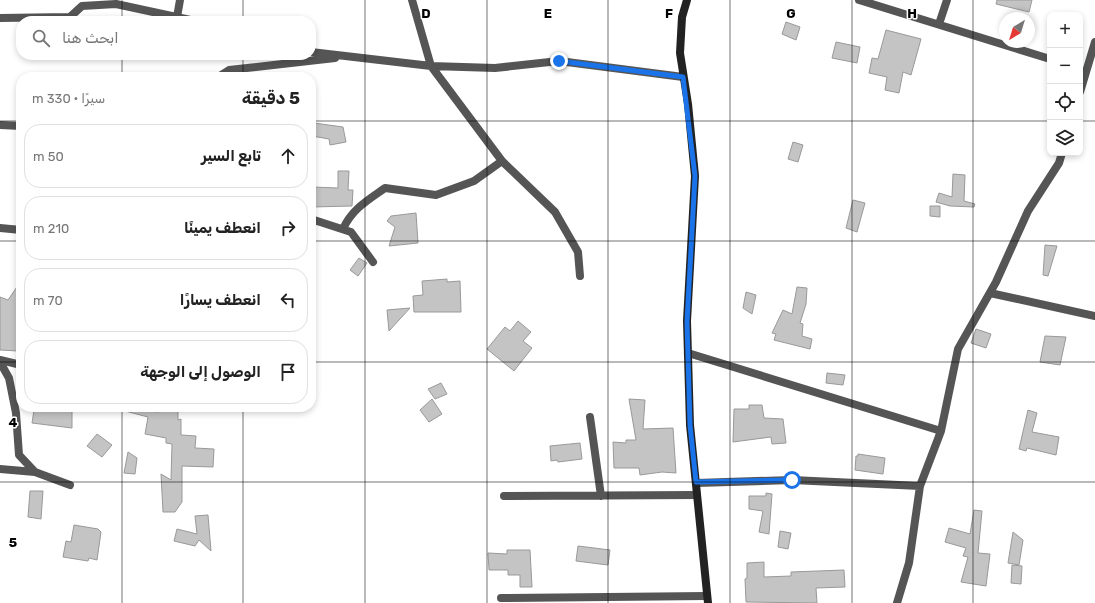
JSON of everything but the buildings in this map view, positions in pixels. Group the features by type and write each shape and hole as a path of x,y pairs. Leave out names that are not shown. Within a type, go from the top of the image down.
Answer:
{"street":[{"path":"177,16 180,0"},
{"path":"412,0 431,66 502,161 555,212 578,252 580,276"},
{"path":"501,598 598,600 707,599 690,425 687,322 695,176 680,53 682,17 687,0"},
{"path":"859,0 1047,58"},
{"path":"939,24 947,0"},
{"path":"71,16 82,6 116,4 172,16"},
{"path":"0,18 16,18"},
{"path":"1083,69 1095,42"},
{"path":"316,53 431,66 495,68 559,61 683,77"},
{"path":"316,60 349,56"},
{"path":"226,72 229,70 315,60"},
{"path":"0,124 16,126"},
{"path":"897,603 909,563 920,486 940,431 958,349 990,293 1028,211 1059,163 1061,156"},
{"path":"343,229 348,217 364,202 385,188 436,195 474,181 502,161"},
{"path":"316,221 351,232 373,262"},
{"path":"0,228 16,230"},
{"path":"990,293 1095,316"},
{"path":"688,353 940,431"},
{"path":"0,361 16,364"},
{"path":"0,361 9,378 16,413 19,455 35,472"},
{"path":"590,417 601,496"},
{"path":"0,469 35,472 70,485"},
{"path":"696,482 792,480 920,486"},
{"path":"504,496 697,495"}],"route":[{"path":"559,61 683,77 688,104 695,176 687,322 690,425 696,482 792,480"}]}
